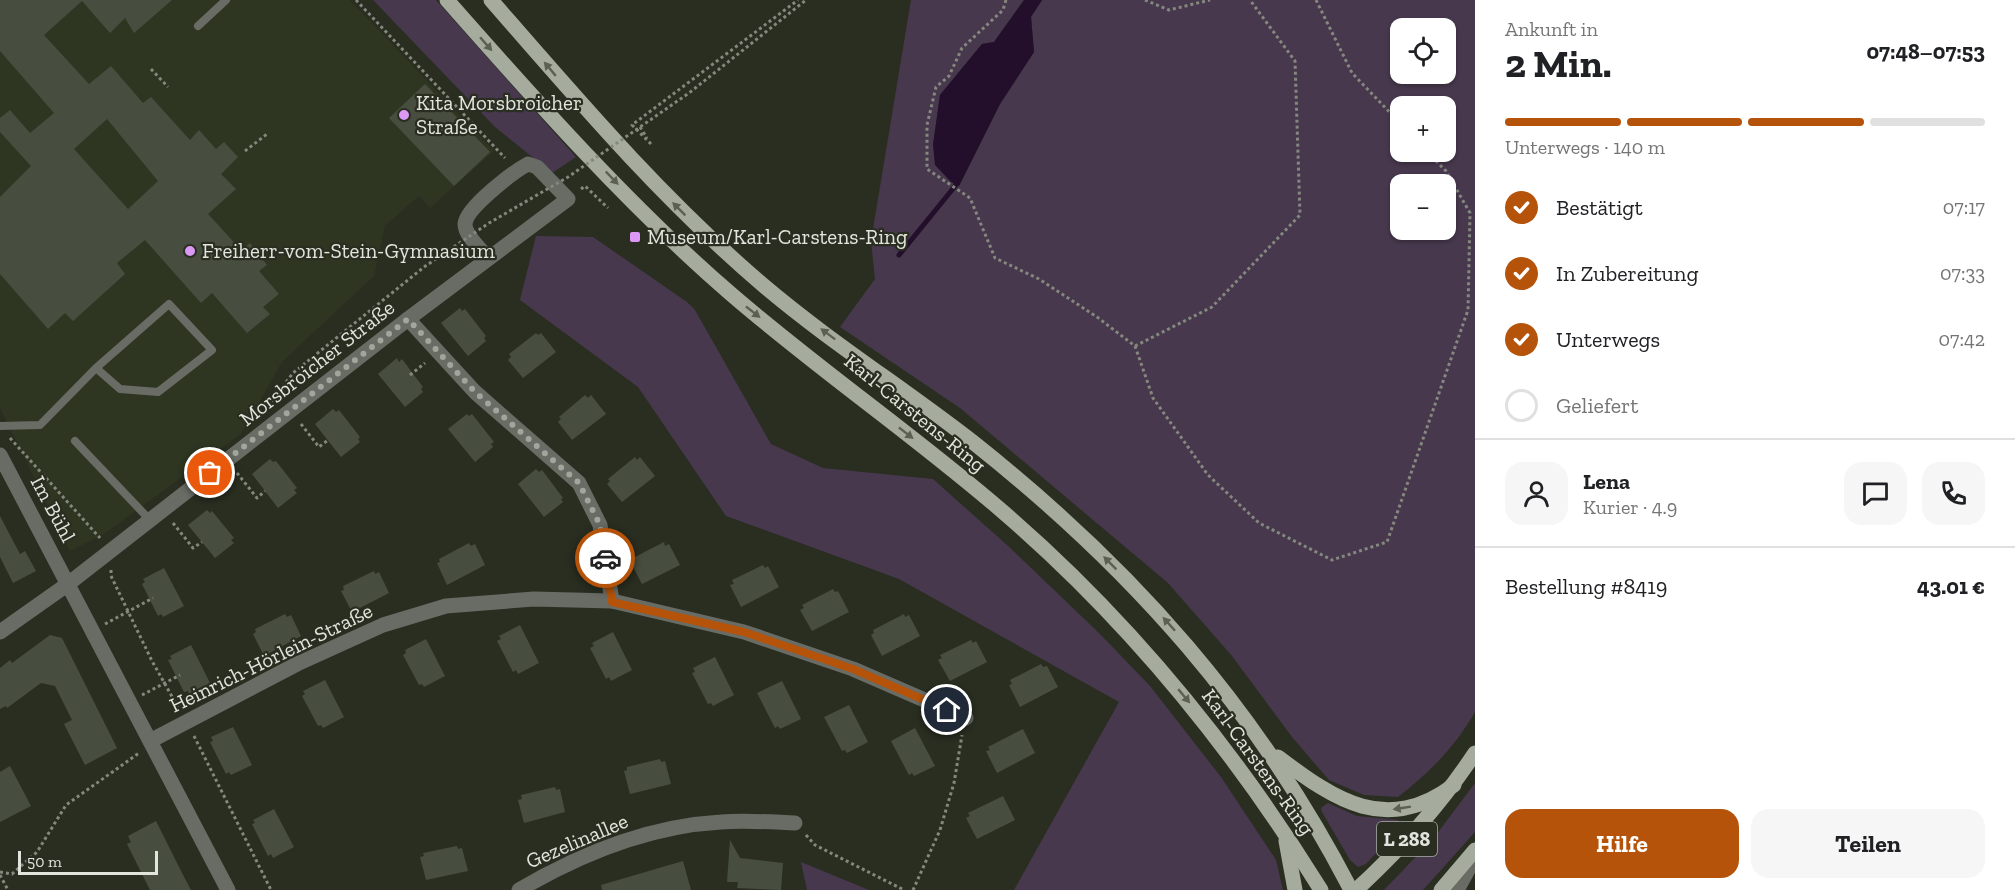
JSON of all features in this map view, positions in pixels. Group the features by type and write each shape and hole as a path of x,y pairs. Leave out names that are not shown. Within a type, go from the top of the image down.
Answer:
{"main road":[{"name":"Karl-Carstens-Ring","path":"447,0 650,218 731,294 969,483 1078,582 1161,669 1212,730 1284,832 1321,890"},
{"name":"Karl-Carstens-Ring","path":"491,0 588,114 702,231 766,288 975,444 1080,533 1171,626 1218,681 1271,752 1351,890"},
{"path":"1271,752 1325,791 1351,805 1380,811 1406,809 1436,798 1454,784"},
{"name":"L 288","path":"1356,890 1404,843 1454,784 1475,753"},
{"path":"1284,832 1295,890"},
{"name":"L 288","path":"1441,890 1475,850"}],"street":[{"path":"488,258 469,236 465,225 468,213 516,171 528,164 537,167 568,199"},
{"name":"Morsbroicher Straße","path":"0,632 68,584 408,319 568,199"},
{"path":"408,319 475,392 579,483 600,525 612,602"},
{"name":"Im Bühl","path":"0,454 228,890"},
{"name":"Heinrich-Hörlein-Straße","path":"150,741 297,664 383,626 435,609 534,599 612,602 755,636 853,669 966,718"},
{"name":"Gezelinallee","path":"519,890 555,869 637,836 721,822 795,823"},
{"path":"1457,890 1475,857"}],"lane":[{"path":"198,26 226,0"},
{"path":"2,426 40,425 96,368 169,304 212,350 158,392 120,389 96,368"},
{"path":"75,441 149,519"}],"path":[{"path":"356,0 516,171"},
{"path":"640,127 651,144 632,125 798,0"},
{"path":"265,411 275,393 293,373 424,267 489,223 568,177 689,93 806,0"},
{"path":"1006,0 1003,10 962,48 949,76 936,87 927,125 927,169 970,198 995,258 1039,279 1097,316 1135,346 1153,398 1208,475 1260,523 1332,560 1387,542 1468,310 1470,213 1446,171 1437,162"},
{"path":"1145,0 1169,10 1210,0"},
{"path":"1135,346 1212,307 1300,214 1294,61 1250,0"},
{"path":"1316,0 1352,73 1390,113"},
{"path":"151,69 168,87"},
{"path":"245,151 267,134"},
{"path":"568,199 585,186 608,208"},
{"path":"410,375 438,353"},
{"path":"290,411 319,447 328,440"},
{"path":"2,426 11,440 111,550"},
{"path":"226,460 257,498 265,491"},
{"path":"162,510 193,548 202,542"},
{"path":"93,631 153,598"},
{"path":"130,701 180,675"},
{"path":"913,890 942,820 954,783 958,747 966,718"},
{"path":"8,890 0,873 12,874 38,852 66,805 138,755 150,741"},
{"path":"795,823 815,845 904,890"}],"shaded area":[{"name":"Freiherr-vom-Stein-Gymnasium","path":"0,0 350,0 494,151 430,208 419,196 385,226 374,276 282,362 241,434 104,534 70,551 0,408"},
{"path":"373,0 436,0 576,157 552,173 495,127"},
{"path":"911,0 1024,0 994,42 982,44 940,95 933,145 959,186 1000,104 1034,52 1031,16 1042,0 1475,0 1475,712 1459,737 1441,759 1398,797 1364,795 1329,780 1292,737 1232,656 1168,583 960,408 840,327 875,279 871,241"},
{"path":"1024,0 1042,0 1031,17 1034,52 1000,104 959,186 951,182 935,165 933,145 940,95 982,44 994,42"},
{"path":"536,236 593,237 687,302 695,310 771,444 823,468 933,479 1007,545 1101,635 1150,686 1221,777 1276,860 1283,890 1014,890 1119,702 899,579 726,516 638,387 520,300"},
{"path":"1475,783 1475,832 1423,890 1384,890 1433,839"},
{"path":"1328,803 1357,816 1398,820 1401,826 1366,864 1358,867 1350,860 1322,812 1321,808"},
{"path":"801,862 869,890 807,890"}],"building":[{"path":"0,0 172,0 134,33 125,18 110,33 82,1 44,35 89,84 111,66 143,103 151,97 190,140 199,130 216,149 224,142 238,157 221,174 236,189 208,214 241,250 250,243 267,265 259,271 279,294 263,307 270,314 247,333 212,293 201,303 145,240 117,263 125,274 73,321 65,313 48,329 0,274 0,197 31,166 0,132 0,118 10,110 30,133 54,113 0,51","holes":["107,119 158,181 128,209 74,149"]},
{"path":"425,84 490,152 454,186 389,118"},
{"path":"460,308 462,311 465,309 486,336 484,338 486,341 468,356 441,323"},
{"path":"536,333 538,335 541,333 556,352 523,378 508,360 511,357 509,354"},
{"path":"397,358 399,362 402,359 423,387 421,389 423,392 405,407 378,374"},
{"path":"585,395 588,398 591,395 606,414 572,440 558,422 561,419 559,417"},
{"path":"333,409 336,412 339,410 360,437 358,439 360,442 341,457 315,424"},
{"path":"467,414 469,416 472,414 494,442 491,444 493,447 475,462 448,429"},
{"path":"635,457 637,460 640,457 655,476 622,502 607,484 610,481 608,479"},
{"path":"270,459 273,462 276,461 297,488 294,490 297,493 278,508 252,474"},
{"path":"536,469 539,472 542,470 563,498 561,499 563,502 544,517 518,484"},
{"path":"207,510 210,513 212,511 234,538 231,540 234,543 215,558 188,525"},
{"path":"0,516 20,554 25,551 36,571 13,583 0,557"},
{"path":"664,542 665,546 669,544 680,565 642,584 631,563 635,561 633,558"},
{"path":"469,543 471,546 475,544 485,565 447,585 437,563 440,562 439,559"},
{"path":"763,565 765,568 768,566 779,587 741,607 730,585 734,584 732,580"},
{"path":"164,568 184,606 163,617 161,614 158,616 142,584 145,582 143,579"},
{"path":"374,571 375,574 379,572 389,593 352,612 341,591 344,590 343,586"},
{"path":"833,589 835,592 838,591 849,612 812,631 800,610 804,608 802,605"},
{"path":"285,614 287,617 291,615 301,636 264,656 253,634 256,632 255,629"},
{"path":"904,614 905,617 909,615 920,636 882,656 871,635 874,633 873,630"},
{"path":"520,625 539,663 518,674 516,670 513,672 497,641 501,639 499,636"},
{"path":"613,632 632,670 611,681 609,677 606,679 590,648 594,646 592,643"},
{"path":"50,635 62,638 117,748 85,765 64,724 72,720 55,686 41,683 7,708 6,706 0,709 0,668 10,660 12,663"},
{"path":"426,639 445,676 424,687 422,684 419,685 403,655 406,653 405,650"},
{"path":"971,640 973,643 976,641 987,662 950,681 938,660 942,658 940,655"},
{"path":"191,645 210,683 189,694 188,691 184,692 168,660 172,659 170,656"},
{"path":"715,657 734,695 713,706 711,703 708,704 692,673 695,672 693,668"},
{"path":"1041,664 1043,667 1047,666 1058,687 1020,707 1009,685 1012,684 1010,680"},
{"path":"325,680 344,717 323,728 321,725 318,726 302,696 305,694 303,691"},
{"path":"782,681 801,719 780,729 778,726 775,728 757,693"},
{"path":"849,705 868,742 847,753 845,750 842,751 824,717"},
{"path":"233,727 252,765 231,775 229,772 226,774 210,742 213,741 211,737"},
{"path":"915,728 935,766 914,776 912,773 909,775 891,741"},
{"path":"1023,729 1035,753 997,773 986,751 990,750 988,747"},
{"path":"660,759 661,762 665,761 671,784 630,794 624,771 627,767"},
{"path":"10,766 31,806 0,822 0,772"},
{"path":"555,787 556,790 560,789 565,812 524,823 518,800 522,799 521,795"},
{"path":"1003,796 1015,820 977,839 966,818 970,816 968,813"},
{"path":"274,809 294,847 273,858 271,854 268,856 252,824 255,823 253,820"},
{"path":"156,821 191,890 150,890 127,844 131,842 128,836"},
{"path":"730,840 740,858 783,863 781,890 737,888 738,882 727,882"},
{"path":"457,846 458,849 462,848 468,871 426,880 420,857 424,856 423,853"},
{"path":"683,861 691,890 602,890 601,885"}],"waterway":[{"path":"899,255 956,185 956,180"}],"way so far":[{"path":"210,473 408,319 450,368 475,392 579,483 600,525 605,558"}],"place":[{"name":"Kita Morsbroicher Straße","path":"404,115"},
{"name":"Museum/Karl-Carstens-Ring","path":"635,237"},
{"name":"Freiherr-vom-Stein-Gymnasium","path":"190,251"}],"route":[{"path":"605,558 612,602 744,632 853,669 947,710"}]}
